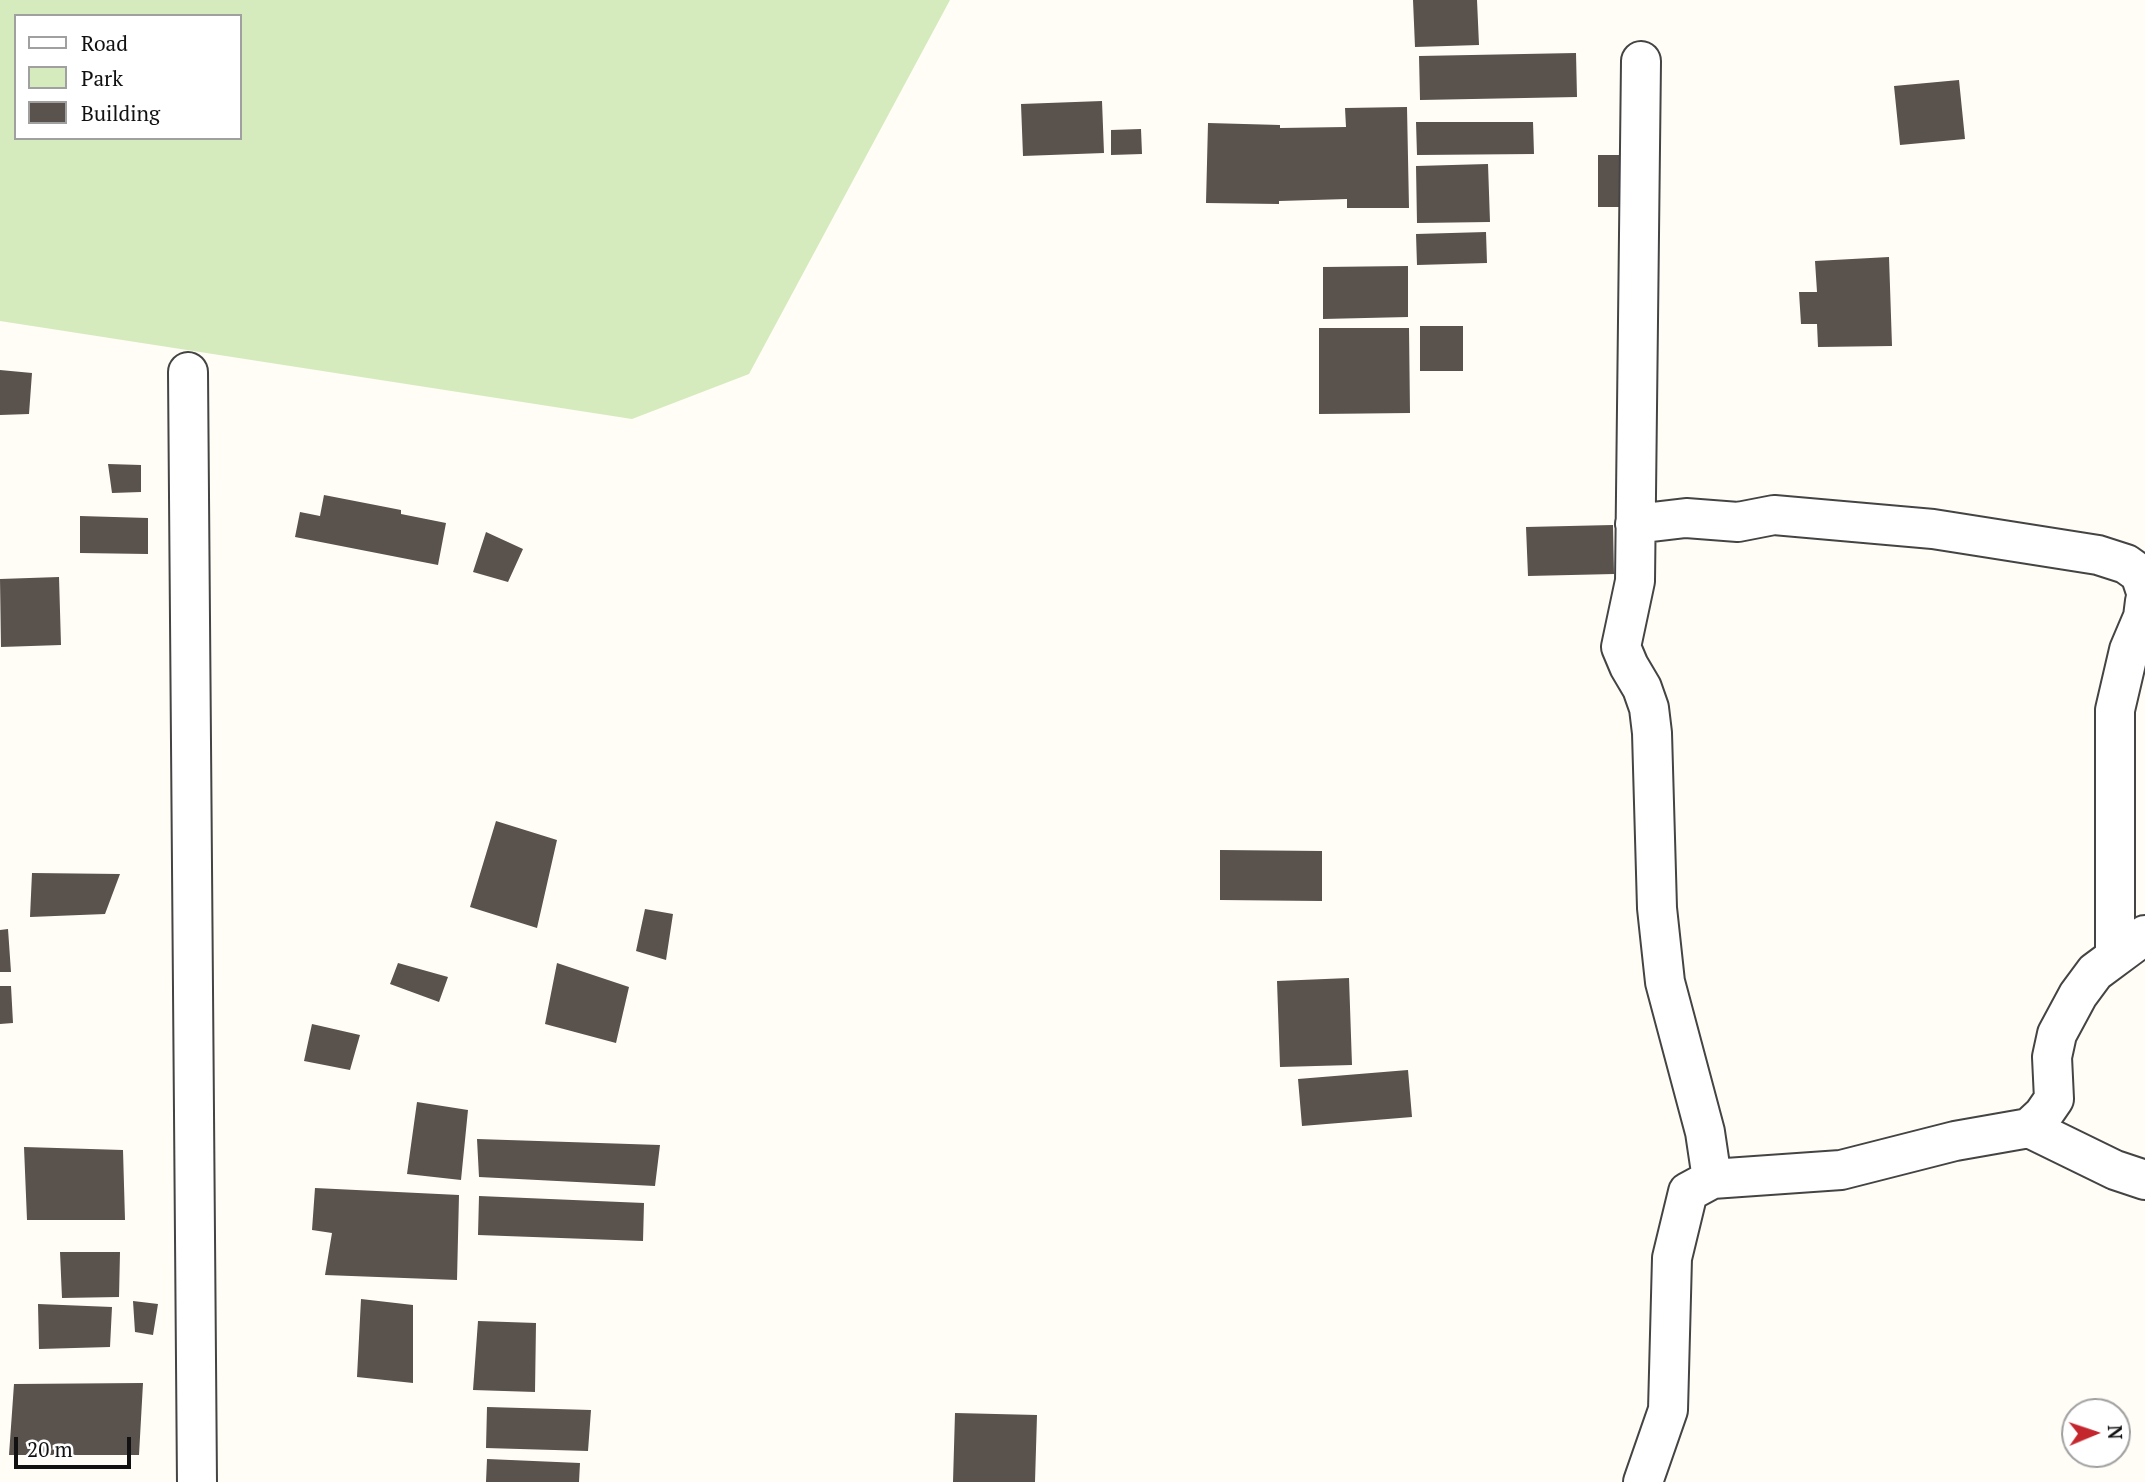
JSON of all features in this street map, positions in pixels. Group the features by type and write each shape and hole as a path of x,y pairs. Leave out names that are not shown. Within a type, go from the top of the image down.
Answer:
{"street":[{"path":"1641,61 1635,581 1621,647 1649,708 1657,908 1665,982 1705,1132 1712,1179"},
{"path":"188,372 197,1482"},
{"path":"1635,524 1686,518 1738,522 1774,515 1933,529 2098,555 2126,564 2140,574 2145,589"},
{"path":"2115,957 2115,710 2129,650 2143,617 2145,601"},
{"path":"1643,1482 1668,1410 1672,1258 1688,1192 1712,1179 1841,1170 1955,1141 2029,1128 2043,1115 2054,1099 2052,1057 2057,1034 2078,995 2095,972 2145,935"},
{"path":"2029,1128 2115,1170 2145,1180"}],"green space":[{"path":"0,0 950,0 749,374 632,419 0,321"}],"building":[{"path":"1413,0 1477,0 1479,45 1415,47"},
{"path":"1576,53 1577,97 1420,100 1419,56"},
{"path":"1959,80 1965,139 1900,145 1894,86"},
{"path":"1102,101 1104,153 1023,156 1021,104"},
{"path":"1407,107 1409,208 1347,208 1347,199 1279,201 1279,204 1206,203 1208,123 1280,125 1280,128 1346,127 1345,108"},
{"path":"1416,122 1533,122 1534,154 1417,155"},
{"path":"1141,129 1142,154 1111,155 1111,130"},
{"path":"1598,155 1633,155 1633,207 1598,207"},
{"path":"1488,164 1490,222 1417,223 1416,166"},
{"path":"1486,232 1487,263 1417,265 1416,234"},
{"path":"1889,257 1892,346 1818,347 1817,324 1801,324 1799,292 1817,292 1815,261"},
{"path":"1408,266 1408,317 1323,319 1323,267"},
{"path":"1420,326 1463,326 1463,371 1420,371"},
{"path":"1319,328 1409,328 1410,413 1319,414"},
{"path":"0,370 32,373 29,414 0,415"},
{"path":"108,464 141,465 141,492 112,493"},
{"path":"324,495 401,510 401,514 446,523 438,565 295,537 300,512 320,516"},
{"path":"80,516 148,518 148,554 80,553"},
{"path":"1613,525 1614,574 1528,576 1526,527"},
{"path":"486,532 523,549 508,582 473,572"},
{"path":"59,577 61,645 1,647 0,579"},
{"path":"496,821 557,840 537,928 470,907"},
{"path":"1220,850 1322,851 1322,901 1220,900"},
{"path":"32,873 120,874 105,914 30,917"},
{"path":"645,909 673,914 666,960 636,951"},
{"path":"8,929 11,972 0,972 0,930"},
{"path":"398,963 448,977 439,1002 390,984"},
{"path":"557,963 629,987 616,1043 545,1024"},
{"path":"1349,978 1352,1065 1280,1067 1277,981"},
{"path":"0,986 11,986 13,1023 0,1024"},
{"path":"312,1024 360,1035 350,1070 304,1061"},
{"path":"1408,1070 1412,1117 1302,1126 1298,1079"},
{"path":"417,1102 468,1110 461,1180 407,1174"},
{"path":"477,1139 660,1145 655,1186 479,1177"},
{"path":"24,1147 123,1150 125,1220 27,1220"},
{"path":"315,1188 459,1195 457,1280 325,1275 332,1233 312,1230"},
{"path":"479,1196 644,1203 643,1241 478,1235"},
{"path":"60,1252 120,1252 119,1297 62,1298"},
{"path":"361,1299 413,1305 413,1383 357,1377"},
{"path":"133,1301 158,1304 153,1335 135,1332"},
{"path":"38,1304 112,1307 110,1347 39,1349"},
{"path":"478,1321 536,1323 535,1392 473,1390"},
{"path":"143,1383 139,1455 9,1455 14,1384"},
{"path":"487,1407 591,1410 588,1451 486,1448"},
{"path":"955,1413 1037,1415 1035,1482 953,1482"},
{"path":"487,1459 580,1463 579,1482 486,1482"}]}
